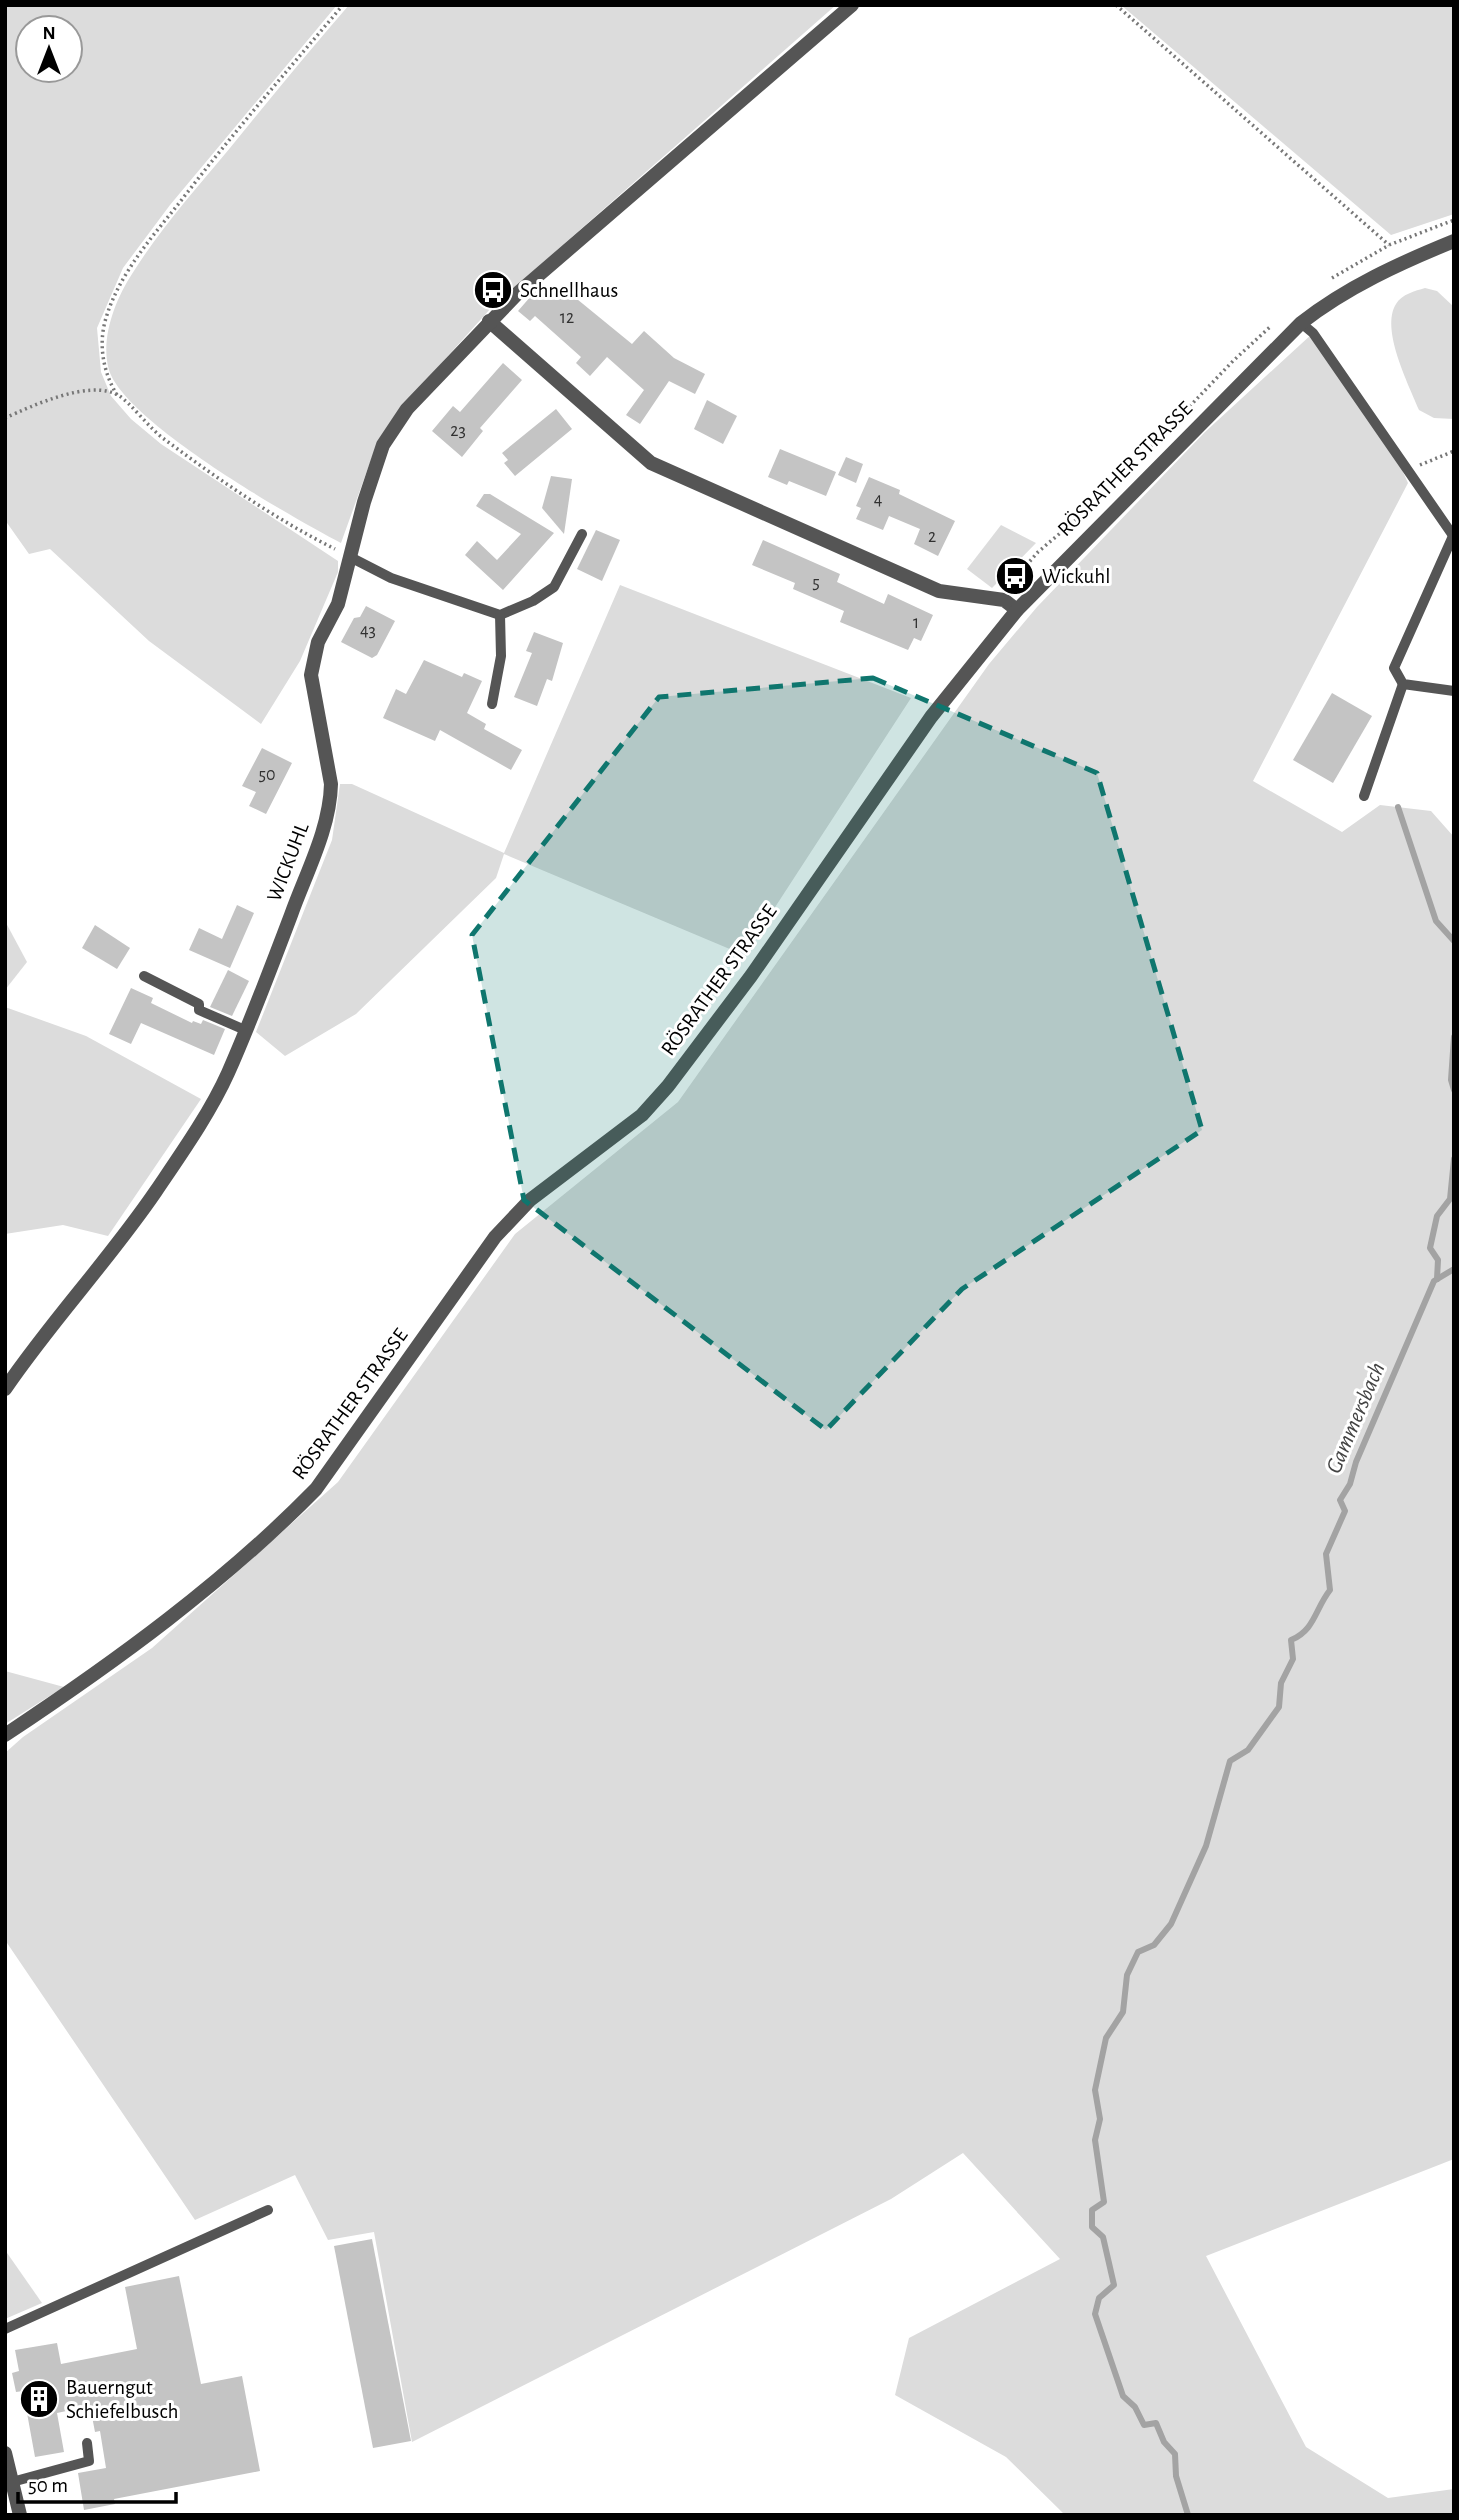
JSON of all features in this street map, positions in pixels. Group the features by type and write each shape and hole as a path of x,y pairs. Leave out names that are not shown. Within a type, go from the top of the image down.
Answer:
{"street":[{"name":"WICKUHL","path":"5,1389 40,1339 123,1238 158,1188 227,1075 322,831 331,799 331,784 311,675 318,642 338,604 352,558 364,502 383,445 407,409 489,321 852,5"},
{"name":"RÖSRATHER STRASSE","path":"5,1735 121,1657 289,1517 316,1489 495,1237 530,1200 642,1115 668,1086 751,976 931,717 1017,610 1301,323 1331,300 1406,261 1454,241"},
{"path":"489,321 651,463 939,591 1004,600 1017,610"},
{"path":"5,2453 20,2515"}],"lane":[{"path":"1301,323 1313,333 1453,536 1394,668 1403,684 1364,796"},
{"path":"352,558 391,578 500,615 533,601 554,587 582,534"},
{"path":"492,704 501,656 500,615"},
{"path":"1403,684 1454,691"},
{"path":"144,976 199,1004 199,1010 245,1030"},
{"path":"5,2329 268,2210"},
{"path":"12,2482 89,2461 87,2443"}],"path":[{"path":"344,5 220,150 127,273 106,318 102,337 106,371 117,395 162,437 290,524 352,558"},
{"path":"1116,5 1406,261"},
{"path":"1369,257 1390,245 1454,220"},
{"path":"5,418 65,394 92,391 117,395"},
{"path":"1406,470 1454,451"},
{"path":"1018,574 1038,552"}],"highlighted area":[{"path":"873,678 1097,773 1202,1130 962,1289 826,1430 524,1200 472,935 659,697"}],"shaded area":[{"path":"5,5 337,5 170,205 123,268 97,328 101,372 111,396 131,419 161,444 338,561 338,572 300,661 261,724 149,641 50,549 29,554 5,520"},
{"path":"349,5 836,5 491,308 402,407 377,443 341,543 250,491 176,441 122,391 109,370 106,346 111,320 120,296 154,241"},
{"path":"1121,5 1454,5 1454,214 1391,235"},
{"path":"1425,288 1437,291 1454,307 1454,419 1434,418 1419,410 1394,342 1391,328 1396,304 1405,295"},
{"path":"1313,333 1393,450 1408,483 1253,781 1342,832 1380,805 1431,811 1454,837 1454,2159 1206,2256 1306,2447 1388,2498 1454,2489 1454,2515 1065,2515 1006,2457 895,2395 909,2338 1060,2259 963,2153 891,2199 412,2442 374,2232 328,2240 295,2175 195,2220 5,1940 5,1753 23,1737 152,1648 338,1482 515,1234 678,1102 989,664 1037,607 1205,432"},
{"path":"1001,525 1036,543 992,588 967,569"},
{"path":"620,585 911,698 744,955 504,854 496,878 356,1014 285,1056 256,1032 332,840 340,784 352,784 504,853"},
{"path":"5,921 27,962 5,990"},
{"path":"5,1007 86,1036 201,1099 108,1236 63,1225 5,1234"},
{"path":"5,1671 64,1687 5,1724"},
{"path":"5,2250 42,2303 5,2319"}],"building":[{"path":"561,286 632,344 644,331 674,358 705,374 695,394 669,381 640,424 626,415 644,390 607,357 590,376 576,363 581,357 535,316 530,321 518,311 538,288 550,299"},
{"path":"503,363 522,380 480,428 483,431 462,457 432,431 453,406 460,412"},
{"path":"707,400 737,416 723,444 694,429"},
{"path":"556,409 572,429 515,476 504,463 508,460 502,453"},
{"path":"780,449 836,472 826,496 789,481 787,485 768,477"},
{"path":"846,457 863,464 856,483 838,475"},
{"path":"551,476 572,479 564,534 542,508"},
{"path":"869,477 900,490 899,494 955,521 938,556 914,544 920,529 889,516 883,530 856,519 861,508 856,506"},
{"path":"484,494 490,494 554,533 503,590 465,555 477,541 497,560 521,534 476,506"},
{"path":"596,530 620,540 602,581 577,569"},
{"path":"763,540 840,574 837,582 884,604 888,594 933,615 921,641 914,638 908,650 840,622 844,611 793,589 795,583 752,565"},
{"path":"366,606 395,621 377,655 372,658 341,642 354,618 360,617"},
{"path":"534,632 563,643 552,681 547,679 537,706 514,697 532,653 526,651"},
{"path":"424,660 462,677 464,673 482,681 467,713 486,724 484,729 522,750 511,770 440,730 435,741 383,718 396,689 406,694"},
{"path":"1332,693 1372,716 1333,783 1293,760"},
{"path":"262,748 292,763 266,814 249,806 256,792 242,786"},
{"path":"237,905 254,913 230,968 189,950 199,928 222,939"},
{"path":"95,925 130,948 117,969 82,948"},
{"path":"228,970 249,981 232,1016 210,1007"},
{"path":"131,988 153,998 151,1003 192,1023 201,1024 203,1020 225,1029 214,1055 141,1023 131,1044 109,1034"},
{"path":"372,2239 411,2441 373,2448 334,2246"},
{"path":"179,2276 201,2384 242,2376 260,2471 114,2499 115,2504 84,2510 78,2473 106,2468 100,2431 95,2432 90,2406 57,2413 64,2452 35,2457 23,2391 16,2392 12,2373 19,2371 15,2350 57,2343 61,2364 137,2349 125,2287"}],"waterway":[{"path":"1398,807 1436,921 1454,941"},
{"path":"1454,1037 1451,1080 1454,1090"},
{"path":"1437,1279 1438,1260 1430,1248 1437,1216 1450,1199 1454,1159"},
{"name":"Gammersbach","path":"1188,2515 1176,2476 1175,2454 1164,2442 1156,2423 1144,2425 1135,2407 1123,2396 1095,2314 1099,2298 1114,2285 1103,2237 1092,2227 1092,2210 1104,2202 1095,2140 1100,2119 1095,2090 1106,2038 1123,2012 1127,1975 1138,1952 1154,1945 1171,1924 1206,1846 1230,1761 1248,1750 1279,1707 1281,1683 1293,1659 1291,1640 1310,1625 1330,1590 1326,1554 1345,1511 1340,1500 1350,1484 1356,1462 1434,1281 1454,1269"}],"place":[{"name":"Schnellhaus","path":"493,290"},
{"name":"Wickuhl","path":"1015,576"},
{"name":"Bauerngut Schiefelbusch","path":"39,2399"}]}
